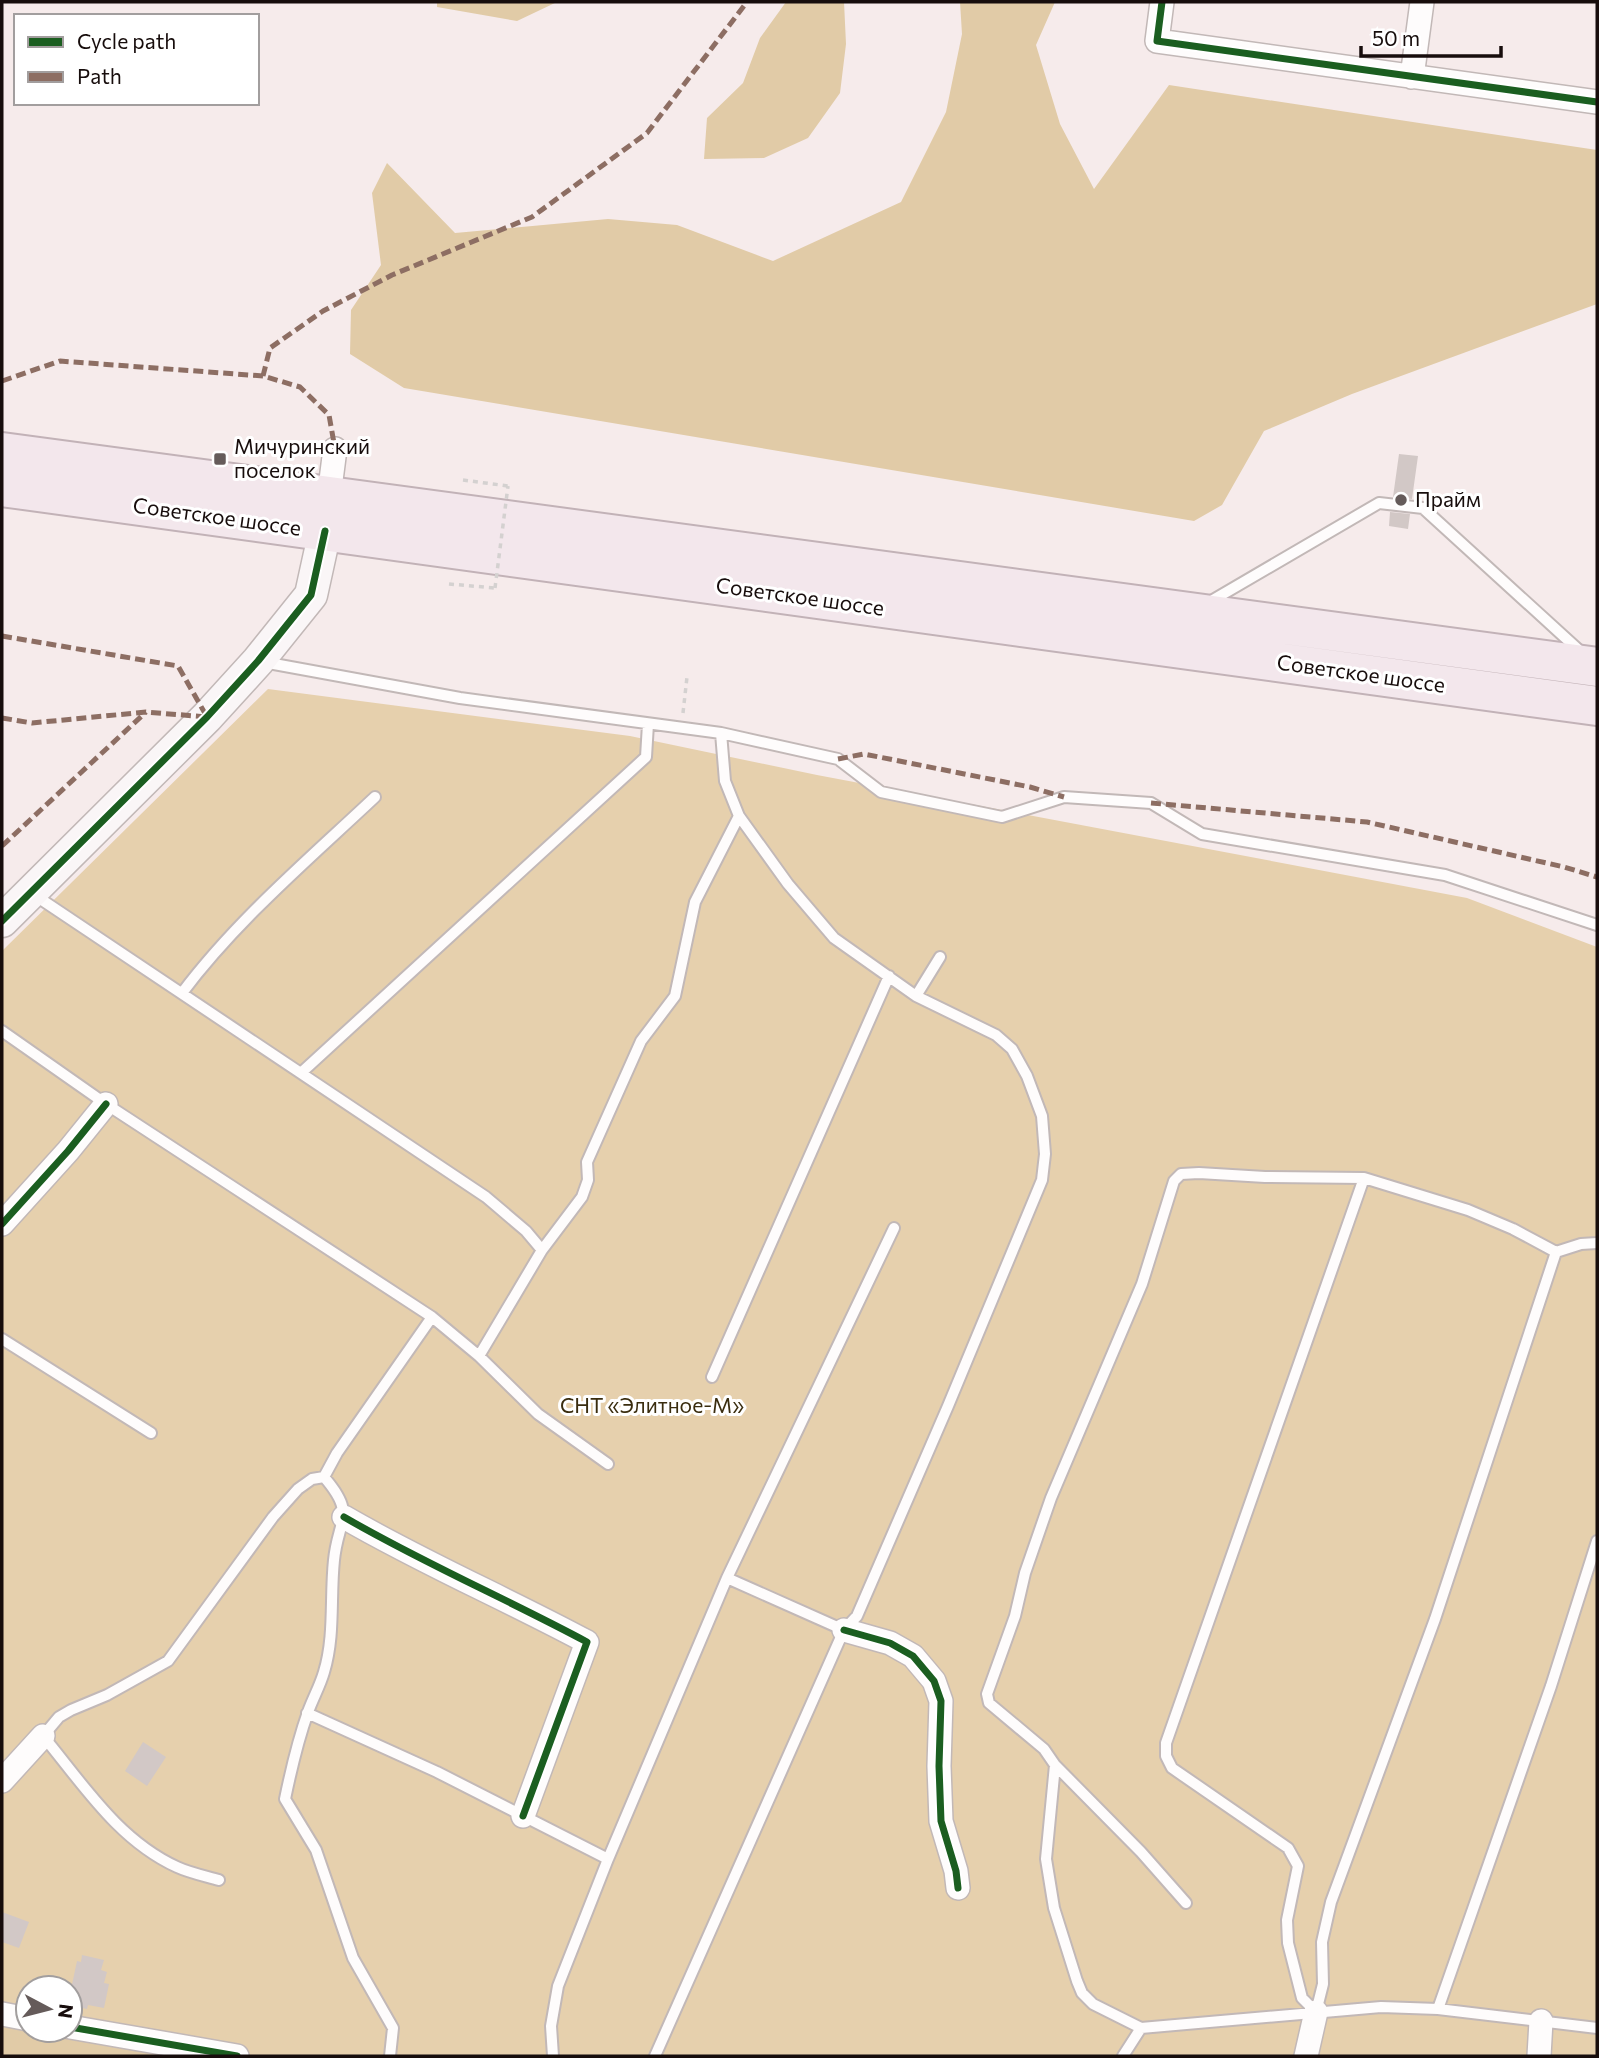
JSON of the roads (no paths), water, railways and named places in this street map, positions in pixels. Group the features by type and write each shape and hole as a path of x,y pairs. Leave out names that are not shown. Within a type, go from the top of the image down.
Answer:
{"highway":[{"name":"Советское шоссе","path":"2,452 327,514 1597,706"},
{"name":"Советское шоссе","path":"2,488 327,514 1192,612 1597,667"}],"street":[{"path":"1162,2 1157,41 1597,102"},
{"path":"1412,77 1422,2"},
{"path":"2,921 207,717 258,661 311,595 327,514 335,449"},
{"path":"2,1224 106,1104"},
{"path":"344,1517 384,1541 587,1642 523,1816"},
{"path":"844,1630 890,1643 913,1656 934,1681 942,1701 939,1766 941,1821 956,1871 958,1888"},
{"path":"2,1781 43,1736"},
{"path":"1306,2056 1316,2012"},
{"path":"1539,2056 1541,2021"},
{"path":"84,2029 237,2056"}],"lane":[{"path":"1192,612 1379,503 1423,508 1597,667"},
{"path":"258,661 460,698 721,733 838,760 881,792 1002,817 1064,797 1151,803 1202,834 1445,875 1597,925"},
{"path":"302,1072 646,757 648,724"},
{"path":"655,2056 844,1630 857,1616 948,1406 1042,1180 1045,1154 1042,1116 1027,1076 1012,1049 996,1035 916,996 834,937 788,884 739,816 725,781 721,733"},
{"path":"182,993 211,956 265,900 375,797"},
{"path":"479,1356 542,1250 582,1197 588,1180 587,1162 641,1041 675,996 695,902 739,816"},
{"path":"31,892 486,1197 526,1231 542,1250"},
{"path":"916,996 940,957"},
{"path":"712,1377 889,976"},
{"path":"2,1031 106,1104 432,1317 479,1356 538,1413 608,1464"},
{"path":"1186,1903 1141,1852 1055,1765 1044,1749 989,1703 987,1694 1015,1616 1051,1498 1142,1284 1174,1181 1181,1174 1199,1173 1364,1178 1468,1210 1513,1229 1556,1252 1581,1244 1597,1243"},
{"path":"1316,2012 1302,1998 1289,1943 1287,1920 1298,1866 1289,1848 1172,1768 1166,1756 1171,1730 1364,1178"},
{"path":"553,2056 551,2026 558,1986 608,1859 727,1578 894,1228"},
{"path":"1316,2012 1323,1984 1322,1942 1331,1902 1435,1619 1556,1252"},
{"path":"324,1478 337,1454 432,1317"},
{"path":"2,1339 151,1433"},
{"path":"324,1478 338,1493 345,1512 334,1559 331,1640 324,1672 307,1713 285,1800 316,1850 353,1958 393,2028 390,2056"},
{"path":"219,1880 180,1868 156,1856 120,1830 43,1736 59,1717 107,1695 168,1661 273,1517 298,1489 312,1479 324,1478"},
{"path":"1438,2009 1551,1686 1597,1541"},
{"path":"727,1578 844,1630"},
{"path":"307,1713 437,1772 608,1859"},
{"path":"1055,1765 1046,1858 1054,1908 1077,1981 1082,1993 1093,2004 1140,2028 1381,2007 1438,2009 1597,2028"},
{"path":"1123,2056 1140,2028"}],"place":[{"name":"Мичуринский поселок","path":"220,459"},
{"name":"Прайм","path":"1401,500"}],"park label":[{"name":"СНТ «Элитное-М»","path":"652,1406"}]}
